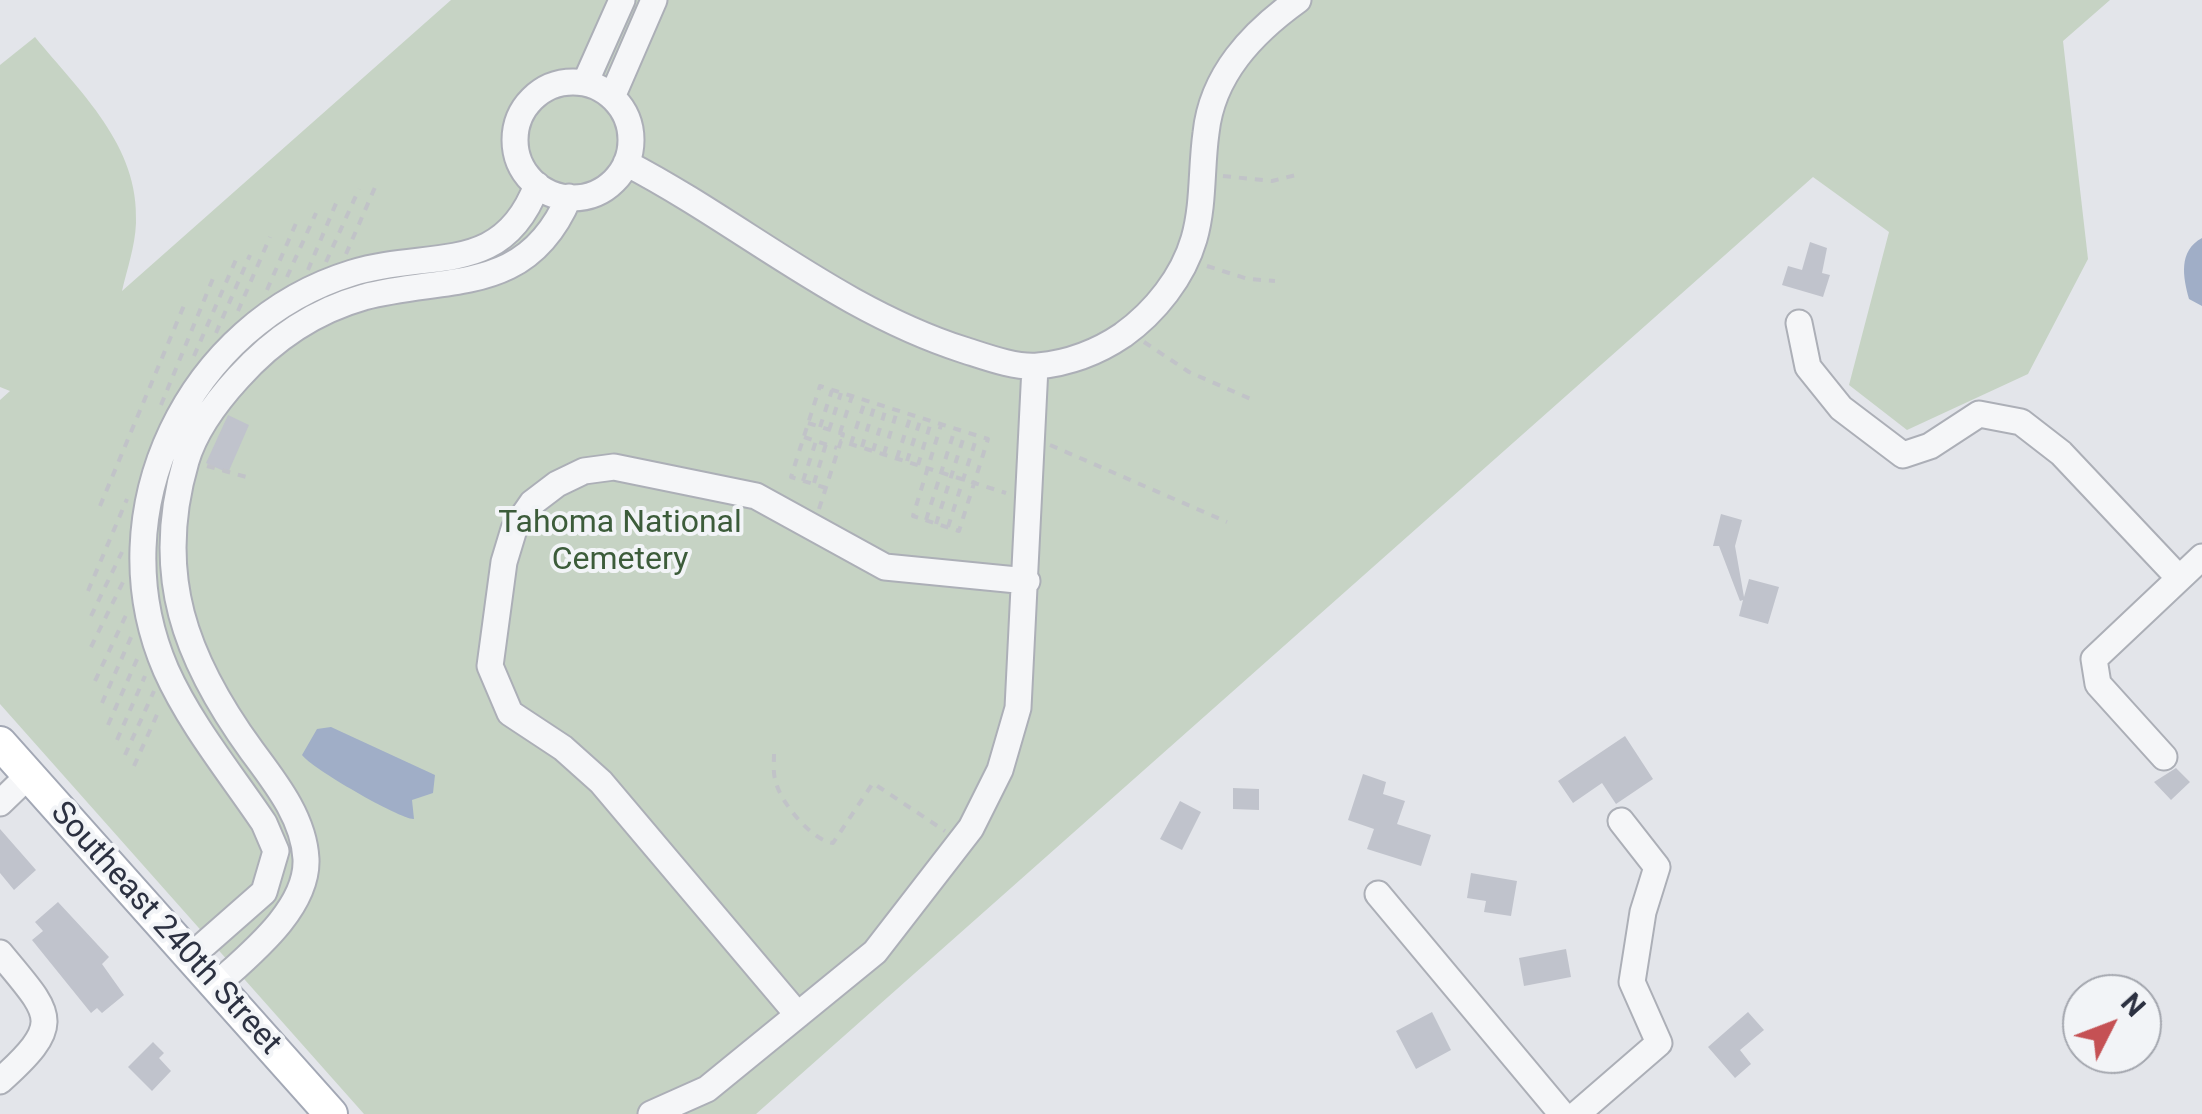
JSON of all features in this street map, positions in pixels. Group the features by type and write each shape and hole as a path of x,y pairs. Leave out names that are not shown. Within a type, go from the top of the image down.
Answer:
{"main road":[{"name":"Southeast 240th Street","path":"0,743 331,1114"}],"street":[{"path":"585,83 622,0"},
{"path":"612,97 654,0"},
{"path":"626,163 720,216 834,294 926,338 1035,367 1078,359 1127,332 1154,306 1185,259 1194,240 1206,129 1225,70 1268,22 1295,1"},
{"path":"570,82 585,83 612,97 628,123 626,163 603,189 569,198 537,185 526,174 515,145 520,115 540,92 570,82"},
{"path":"190,957 264,892 276,851 264,823 218,756 156,650 144,538 145,516 162,449 186,398 268,303 404,262 482,250 524,218 537,185"},
{"path":"216,985 261,940 300,890 306,860 286,797 202,673 178,616 172,568 174,514 186,458 222,395 284,334 319,313 365,297 476,281 513,266 559,222 569,198"},
{"path":"1799,323 1808,368 1841,408 1903,456 1930,446 1978,414 2021,422 2062,453 2179,578"},
{"path":"651,1114 708,1089 875,952 961,842 1000,770 1018,708 1035,367"},
{"path":"798,1014 601,782 510,713 490,666 504,562 514,529 532,502 557,484 584,472 614,467 756,496 885,567 1027,581"},
{"path":"2164,756 2098,684 2094,659 2202,557"},
{"path":"218,756 242,737"},
{"path":"0,803 28,776"},
{"path":"1576,1114 1659,1042 1632,982 1644,912 1657,867 1621,821"},
{"path":"1378,894 1562,1114"},
{"path":"240,914 261,940"},
{"path":"0,953 38,1000 46,1023 40,1042 0,1081"}],"path":[{"path":"1204,174 1272,182 1300,174"},
{"path":"315,289 376,185"},
{"path":"315,289 359,189"},
{"path":"315,289 337,201"},
{"path":"268,303 316,213"},
{"path":"268,303 297,222"},
{"path":"232,324 270,238"},
{"path":"190,362 238,255"},
{"path":"210,344 250,255"},
{"path":"1185,259 1248,280 1275,281"},
{"path":"162,414 160,401 214,276"},
{"path":"100,506 185,302"},
{"path":"1127,332 1189,372 1253,400"},
{"path":"826,488 791,477 820,386 988,440 959,531 912,516 941,425"},
{"path":"820,427 832,390"},
{"path":"829,430 841,393"},
{"path":"814,526 852,396"},
{"path":"851,444 865,400"},
{"path":"862,447 875,404"},
{"path":"873,451 886,407"},
{"path":"884,454 897,411"},
{"path":"897,458 911,415"},
{"path":"137,417 148,422"},
{"path":"907,462 921,418"},
{"path":"918,465 931,422"},
{"path":"808,423 840,433"},
{"path":"926,520 955,429"},
{"path":"936,524 965,432"},
{"path":"948,527 976,436"},
{"path":"804,437 838,448"},
{"path":"1032,438 1228,522"},
{"path":"841,440 1030,500"},
{"path":"804,481 816,441"},
{"path":"814,484 826,444"},
{"path":"201,463 250,478"},
{"path":"88,591 132,488"},
{"path":"91,647 144,538"},
{"path":"95,681 129,608"},
{"path":"102,703 156,650"},
{"path":"108,725 156,650"},
{"path":"117,740 156,650"},
{"path":"125,755 156,650"},
{"path":"134,766 156,650"},
{"path":"774,754 775,780 783,797 823,842 833,843 873,783 961,842"}],"green space":[{"name":"Tahoma National Cemetery","path":"451,0 2110,0 2063,41 2088,259 2028,374 1907,430 1849,385 1889,232 1813,177 756,1114 364,1114 0,704 0,400 10,391 0,387 0,65 35,37 88,100 118,145 135,195 136,223 122,291"}],"water":[{"path":"2202,238 2202,306 2189,299 2184,273 2189,250"},
{"path":"331,727 435,775 433,793 412,800 414,819 357,792 302,755 317,729"}],"building":[{"path":"1810,242 1827,248 1822,273 1830,275 1823,297 1782,285 1788,266 1802,270"},
{"path":"228,415 249,425 228,473 206,463"},
{"path":"1721,514 1742,520 1735,546 1744,597 1749,579 1779,587 1768,624 1739,616 1743,600 1740,601 1719,546 1713,546"},
{"path":"1625,736 1653,779 1616,804 1602,783 1573,803 1558,781"},
{"path":"2176,768 2190,782 2171,800 2154,782"},
{"path":"1363,774 1386,782 1383,794 1405,801 1397,824 1431,835 1421,866 1367,849 1374,829 1348,820"},
{"path":"1233,788 1259,789 1259,810 1233,809"},
{"path":"1180,801 1201,812 1182,850 1160,839"},
{"path":"0,829 36,870 14,890 0,873"},
{"path":"1471,873 1517,881 1511,916 1484,912 1486,901 1467,898"},
{"path":"58,902 109,957 102,964 124,995 102,1013 97,1008 91,1013 32,940 43,931 35,922"},
{"path":"1566,949 1571,977 1524,986 1519,958"},
{"path":"1432,1012 1451,1050 1416,1069 1396,1031"},
{"path":"1748,1012 1764,1030 1740,1050 1751,1064 1735,1078 1708,1047"},
{"path":"153,1042 164,1053 159,1058 171,1071 152,1091 128,1067"}]}
